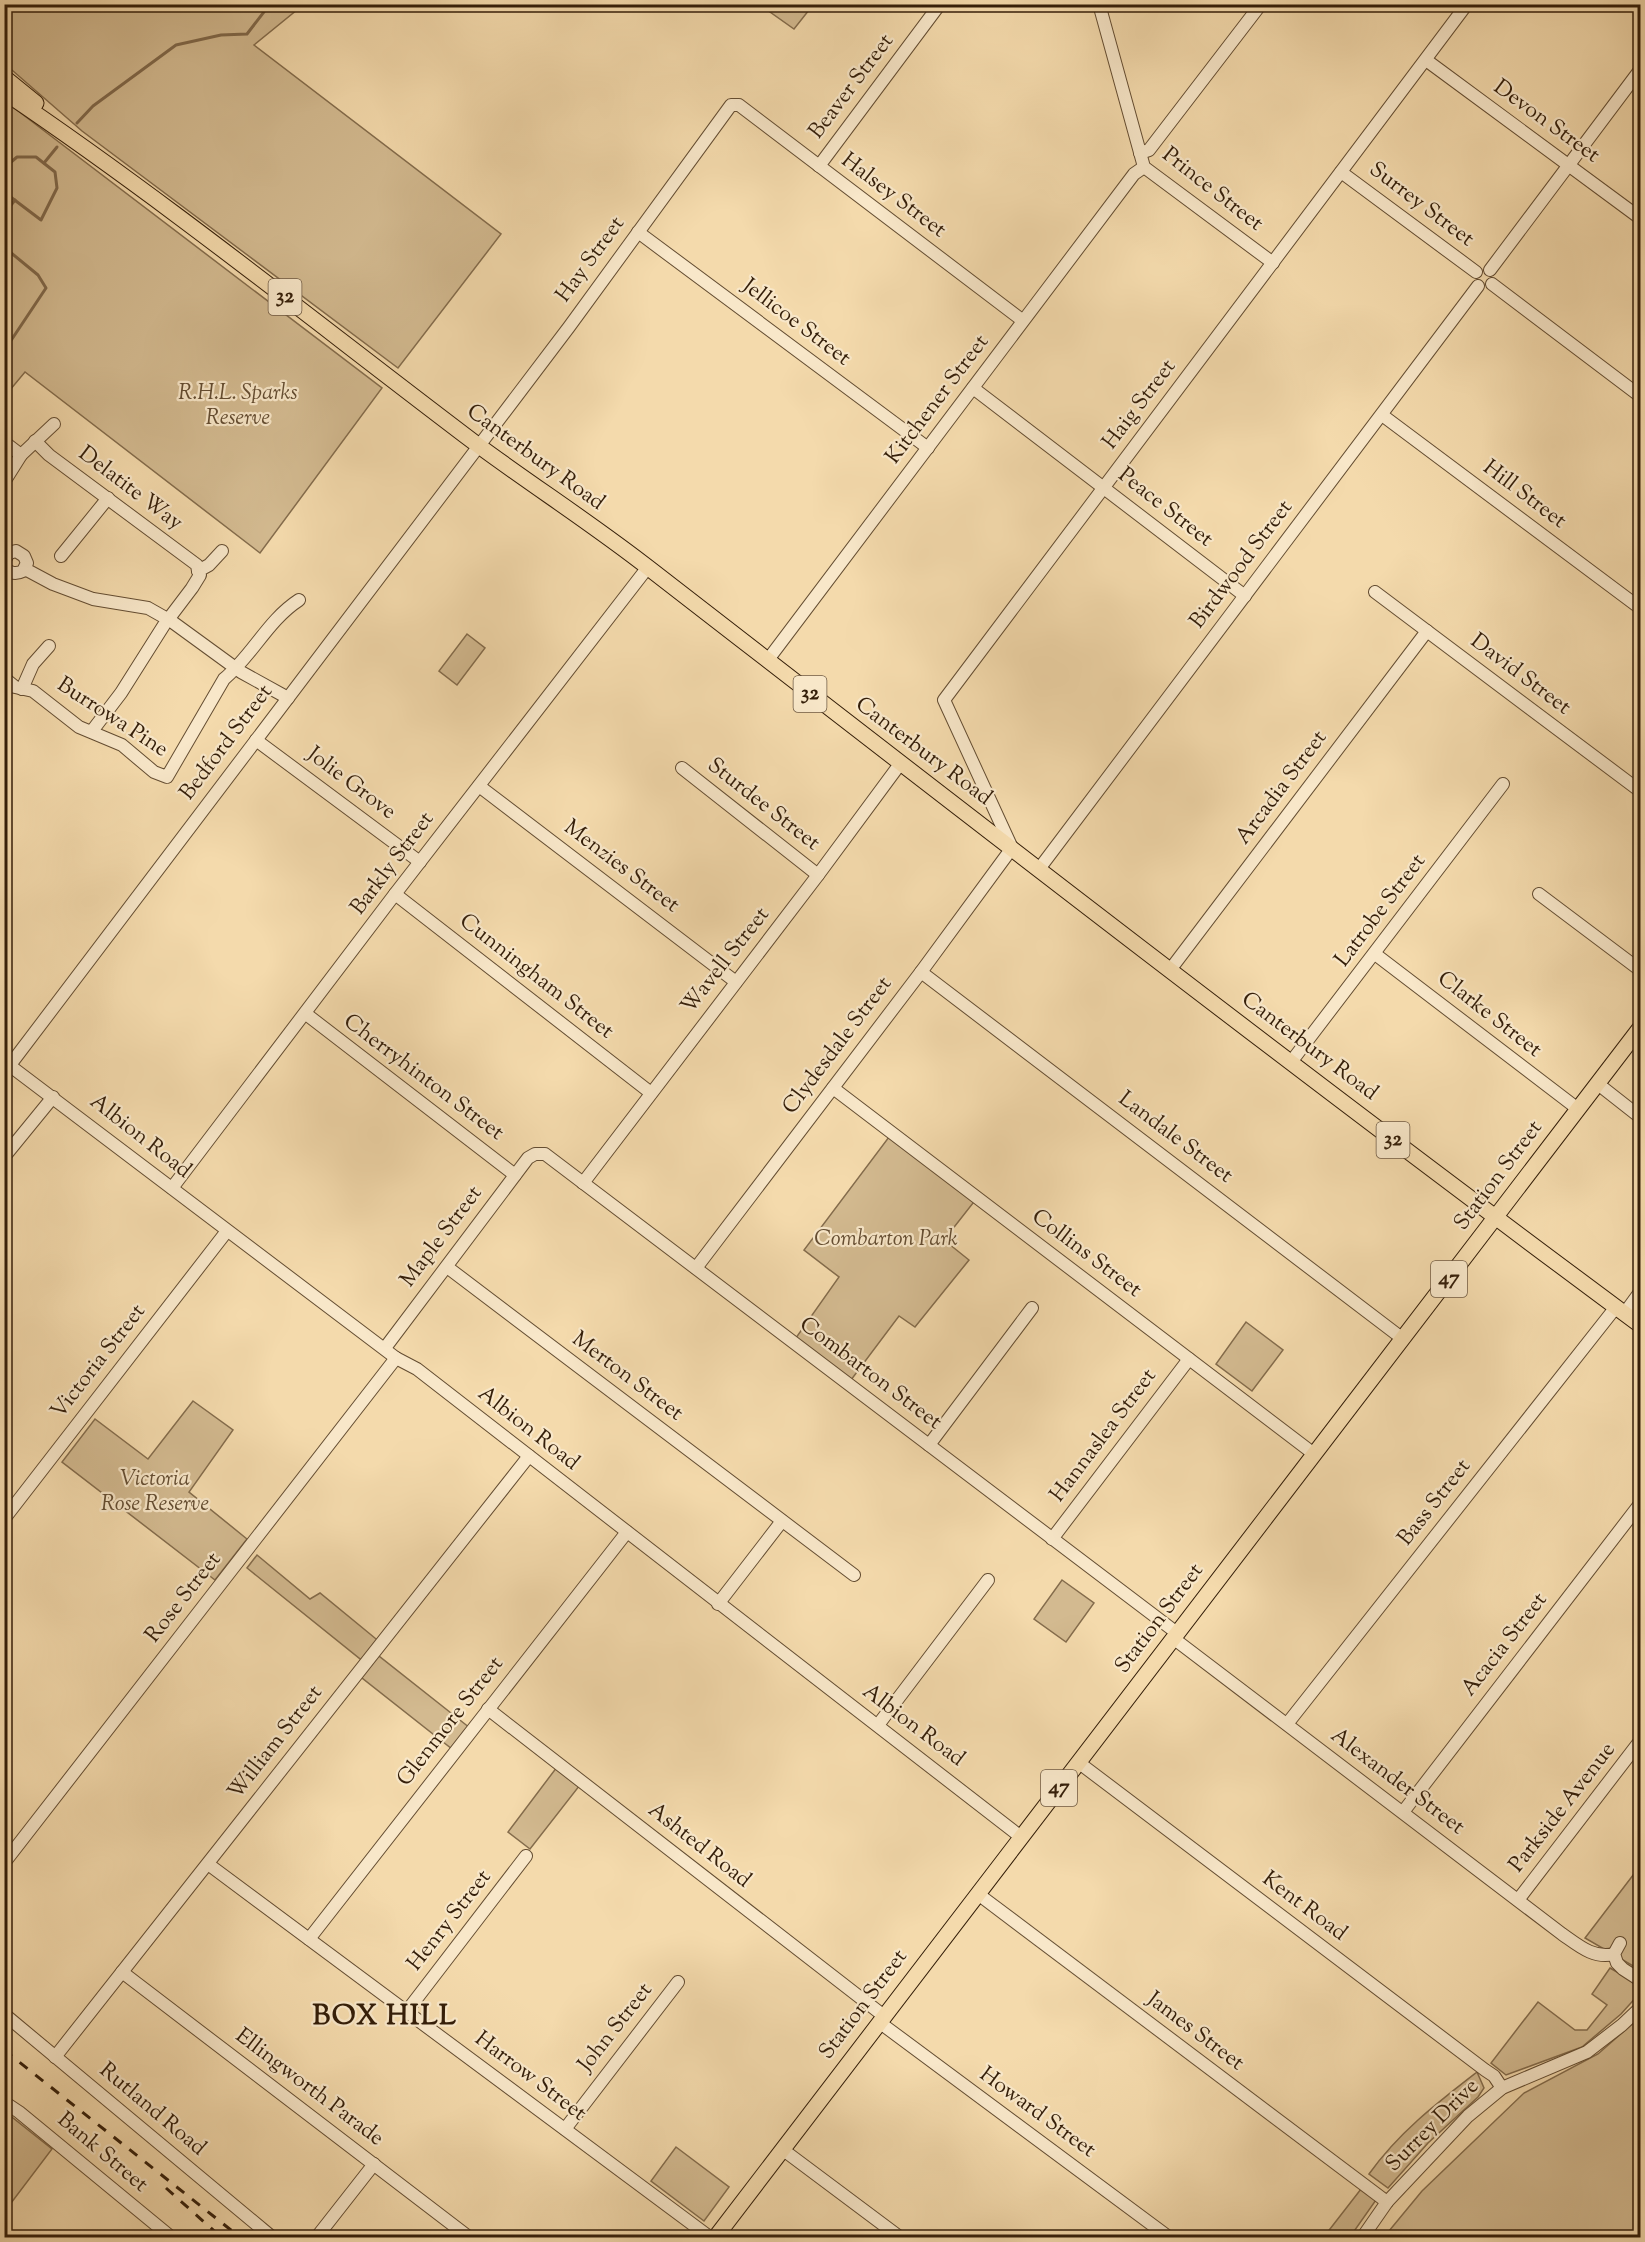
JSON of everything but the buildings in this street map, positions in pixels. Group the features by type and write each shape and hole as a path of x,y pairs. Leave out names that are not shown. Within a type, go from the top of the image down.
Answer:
{"main road":[{"name":"Canterbury Road","path":"4,77 90,150 479,445 648,567 900,764 1495,1218 1641,1326"},
{"name":"Canterbury Road","path":"4,92 90,150"},
{"name":"Station Street","path":"713,2238 1641,1028"}],"street":[{"name":"Beaver Street","path":"819,166 940,4"},
{"name":"Prince Street","path":"1099,4 1144,167 1273,262"},
{"path":"1140,153 1149,150 1261,4"},
{"name":"Haig Street","path":"1012,848 944,700 1467,4"},
{"name":"Devon Street","path":"1426,60 1641,218"},
{"path":"1490,270 1641,70"},
{"name":"Hay Street","path":"479,445 569,327 731,105 739,105"},
{"name":"Halsey Street","path":"739,105 1022,321"},
{"name":"Kitchener Street","path":"767,661 1134,174 1144,167"},
{"name":"Surrey Street","path":"1341,172 1476,272"},
{"name":"Jellicoe Street","path":"638,232 928,448"},
{"path":"1483,268 1490,270 1494,278 1492,284 1485,288 1478,286 1474,279 1476,272 1483,268"},
{"path":"1492,284 1641,396"},
{"name":"Birdwood Street","path":"1039,869 1478,286"},
{"name":"Peace Street","path":"973,388 1245,596"},
{"name":"Hill Street","path":"1382,415 1641,608"},
{"path":"4,482 21,455 54,424"},
{"name":"Delatite Way","path":"35,441 49,455 197,566 198,571"},
{"path":"4,442 21,455"},
{"name":"Bedford Street","path":"7,1063 256,740 479,445"},
{"path":"62,556 108,498"},
{"path":"92,731 121,693 192,588 200,574 198,571 209,565 222,551"},
{"path":"20,552 27,563 25,568 15,574 8,571 6,556 20,552"},
{"name":"Barkly Street","path":"172,1188 395,894 648,567"},
{"path":"25,568 53,584 93,599 148,608 169,620 237,669 288,698"},
{"name":"David Street","path":"1375,592 1641,791"},
{"path":"237,669 285,609 299,600"},
{"name":"Arcadia Street","path":"1170,970 1427,632"},
{"path":"22,689 33,664 49,646"},
{"name":"Burrowa Pine","path":"4,678 15,687 33,691 79,727 122,745 154,772 167,777 224,679 237,669"},
{"name":"Jolie Grove","path":"256,740 420,862"},
{"name":"Wavell Street","path":"583,1183 900,764"},
{"name":"Sturdee Street","path":"682,768 818,875"},
{"name":"Latrobe Street","path":"1291,1062 1503,784"},
{"name":"Menzies Street","path":"479,786 736,982"},
{"name":"Clydesdale Street","path":"696,1268 921,972 1012,848"},
{"name":"Cunningham Street","path":"395,894 651,1093"},
{"path":"1539,894 1641,970"},
{"name":"Clarke Street","path":"1375,954 1578,1110"},
{"name":"Landale Street","path":"921,972 1403,1339"},
{"name":"Cherryhinton Street","path":"306,1014 516,1175"},
{"name":"Albion Road","path":"7,1063 396,1358 417,1369 1022,1837"},
{"path":"1598,1084 1641,1117"},
{"name":"Collins Street","path":"833,1088 1314,1454"},
{"path":"4,1157 53,1097"},
{"name":"Maple Street","path":"385,1348 528,1158 535,1154"},
{"name":"Combarton Street","path":"535,1154 545,1154 1052,1539 1175,1636"},
{"name":"Victoria Street","path":"4,1519 227,1231"},
{"name":"Merton Street","path":"447,1267 854,1575"},
{"name":"Bass Street","path":"1287,1724 1620,1310 1641,1293"},
{"path":"929,1445 1032,1308"},
{"name":"Rose Street","path":"4,1863 396,1358"},
{"name":"Hannaslea Street","path":"1052,1539 1189,1359"},
{"name":"William Street","path":"55,2056 529,1456"},
{"name":"Acacia Street","path":"1403,1812 1641,1504"},
{"path":"718,1604 782,1521"},
{"name":"Glenmore Street","path":"309,1939 627,1532"},
{"path":"878,1725 988,1580"},
{"name":"Alexander Street","path":"1175,1636 1581,1947 1598,1955 1617,1953 1641,1980"},
{"name":"Ashted Road","path":"488,1709 881,2019"},
{"name":"Parkside Avenue","path":"1518,1900 1641,1741"},
{"name":"Kent Road","path":"1078,1762 1494,2076 1502,2088"},
{"name":"Henry Street","path":"407,2011 526,1856"},
{"name":"Harrow Street","path":"208,1864 713,2238"},
{"name":"James Street","path":"978,1894 1387,2202"},
{"name":"Ellingworth Parade","path":"122,1972 470,2238"},
{"name":"John Street","path":"565,2128 678,1982"},
{"name":"Surrey Drive","path":"1362,2238 1387,2202 1468,2116 1502,2088 1587,2052 1623,2025 1641,2008"},
{"name":"Rutland Road","path":"4,2014 273,2238"},
{"name":"Howard Street","path":"881,2019 1170,2238"},
{"name":"Bank Street","path":"4,2102 20,2112 172,2238"},
{"path":"782,2149 901,2238"},
{"path":"316,2238 374,2164"}],"green space":[{"path":"4,5 303,5 254,45 501,234 398,368 82,131 5,64"},
{"path":"760,5 813,5 794,29"},
{"name":"R.H.L. Sparks Reserve","path":"5,101 382,388 260,553 25,372 5,396"},
{"path":"467,634 485,648 457,685 439,671"},
{"name":"Combarton Park","path":"892,1133 977,1198 944,1240 969,1260 915,1327 899,1316 848,1384 793,1342 839,1277 804,1250"},
{"path":"1246,1322 1283,1350 1252,1391 1216,1364"},
{"name":"Victoria Rose Reserve","path":"193,1401 233,1430 189,1492 247,1539 215,1580 62,1462 95,1419 148,1459"},
{"path":"257,1555 310,1599 320,1593 381,1643 374,1652 470,1728 452,1749 357,1674 365,1663 247,1568"},
{"path":"1062,1580 1094,1603 1066,1642 1034,1619"},
{"path":"557,1767 580,1785 530,1849 508,1832"},
{"path":"1640,1866 1640,1970 1585,1938"},
{"path":"1610,1968 1636,1983 1639,1994 1621,2014 1582,2047 1506,2075 1491,2063 1538,2002 1575,2030 1587,2030 1607,2005 1592,1994"},
{"path":"1640,2017 1640,2237 1384,2237 1422,2191 1524,2093 1598,2054"},
{"path":"1477,2072 1484,2088 1478,2097 1428,2143 1388,2188 1369,2174 1406,2131"},
{"path":"5,2114 52,2149 5,2211"},
{"path":"676,2147 729,2187 704,2221 651,2181"},
{"path":"1361,2189 1376,2200 1350,2237 1323,2238"}],"waterway":[{"path":"77,123 93,106 176,45 221,35 247,34 270,4"},
{"path":"44,163 57,147"},
{"path":"4,168 17,157 36,157 55,172 57,188 41,220 4,192"},
{"path":"4,214 15,200"},
{"path":"4,247 38,275 46,288 4,351"}],"railway":[{"path":"4,2050 241,2238"},
{"path":"166,2188 222,2238"}],"district":[{"name":"BOX HILL","path":"385,2017"}]}
